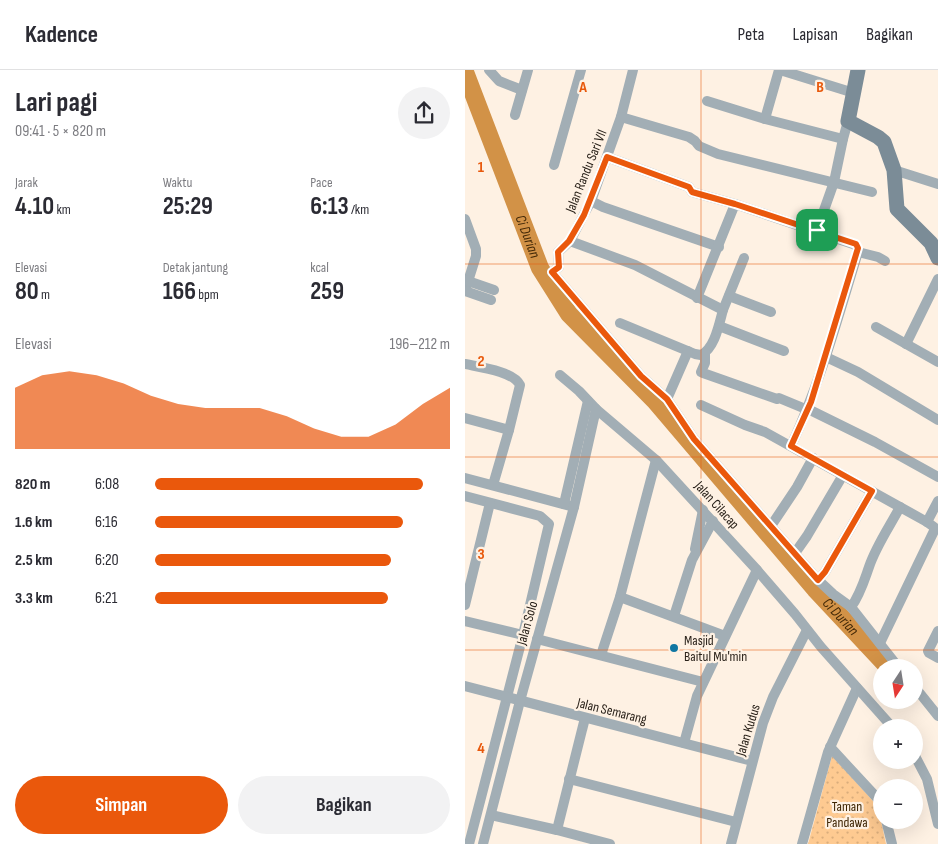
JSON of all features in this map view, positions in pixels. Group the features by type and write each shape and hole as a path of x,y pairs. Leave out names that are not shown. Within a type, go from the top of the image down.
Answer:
{"street":[{"path":"489,70 499,81 522,90"},
{"path":"515,115 527,70"},
{"path":"554,165 581,70"},
{"name":"Jalan Randu Sari VII","path":"633,70 621,117 591,201 569,241 558,252 559,267 552,272 641,376 667,399"},
{"path":"765,119 779,70 854,93"},
{"path":"817,230 833,182 858,70"},
{"path":"707,101 765,119 843,139"},
{"path":"621,117 689,137 699,146 718,154 872,192"},
{"path":"848,121 885,142 894,170 897,209 931,243 938,258"},
{"path":"607,157 689,187 692,192 735,204 856,244 858,252 826,357 808,409 791,446"},
{"path":"894,170 938,184"},
{"path":"591,201 603,207 719,247"},
{"path":"697,298 735,204"},
{"path":"465,219 476,249 476,256 466,286 493,295"},
{"path":"569,241 635,265 723,310"},
{"path":"858,252 878,257 885,261"},
{"path":"620,324 699,355 705,353 709,350 719,326 723,310 744,258"},
{"path":"906,344 938,279"},
{"path":"729,296 771,312"},
{"path":"719,326 784,351"},
{"path":"876,327 938,362"},
{"path":"689,351 667,399 694,439 818,580 851,607 892,659"},
{"path":"705,353 705,363 701,372 808,409 938,477"},
{"path":"826,357 858,372 938,420"},
{"path":"465,364 510,376 518,381 520,389 493,485"},
{"name":"Jalan Cilacap","path":"560,375 596,409 656,460 757,570 885,719"},
{"name":"Jalan Solo","path":"569,505 588,401"},
{"path":"701,405 765,432 934,527 934,531 880,643"},
{"name":"Jalan Solo","path":"483,844 491,815 513,699 537,639 569,505 596,409"},
{"path":"465,418 509,430"},
{"path":"771,526 797,487 813,458"},
{"path":"601,655 620,597 656,460"},
{"path":"795,553 843,475"},
{"path":"465,478 569,505"},
{"path":"818,580 825,572 872,491"},
{"path":"465,496 540,516 549,524 523,635 513,699 469,844"},
{"path":"927,522 938,501"},
{"path":"465,605 470,566 491,502"},
{"path":"851,607 859,594 869,567 884,536 900,507"},
{"path":"674,616 692,560 703,510"},
{"path":"692,560 713,522"},
{"path":"684,743 697,696 757,570"},
{"path":"620,597 725,636"},
{"path":"465,621 523,635"},
{"name":"Jalan Kudus","path":"731,844 763,724 773,697 807,630"},
{"path":"938,631 929,649 929,653 938,658"},
{"path":"537,639 703,682"},
{"name":"Jalan Semarang","path":"465,686 752,760"},
{"path":"802,844 830,747 857,688"},
{"path":"923,697 938,716"},
{"path":"557,830 585,718"},
{"path":"830,747 873,794"},
{"path":"922,769 927,779 938,824"},
{"path":"569,779 736,822"},
{"path":"491,815 610,844"},
{"path":"888,829 892,844"}],"green space":[{"name":"Taman Pandawa","path":"832,756 873,801 873,829 883,829 886,844 808,844"}],"waterway":[{"name":"Ci Durian","path":"465,72 540,268 569,314 655,401 815,589 881,659"}],"place":[{"name":"Masjid Baitul Mu'min","path":"674,648"}],"route":[{"path":"607,157 689,187 692,192 817,230 856,244 858,252 811,402 791,446 872,491 825,572 818,580 694,439 667,399 641,376 552,272 559,267 558,252 569,241 591,201 607,157"}]}
